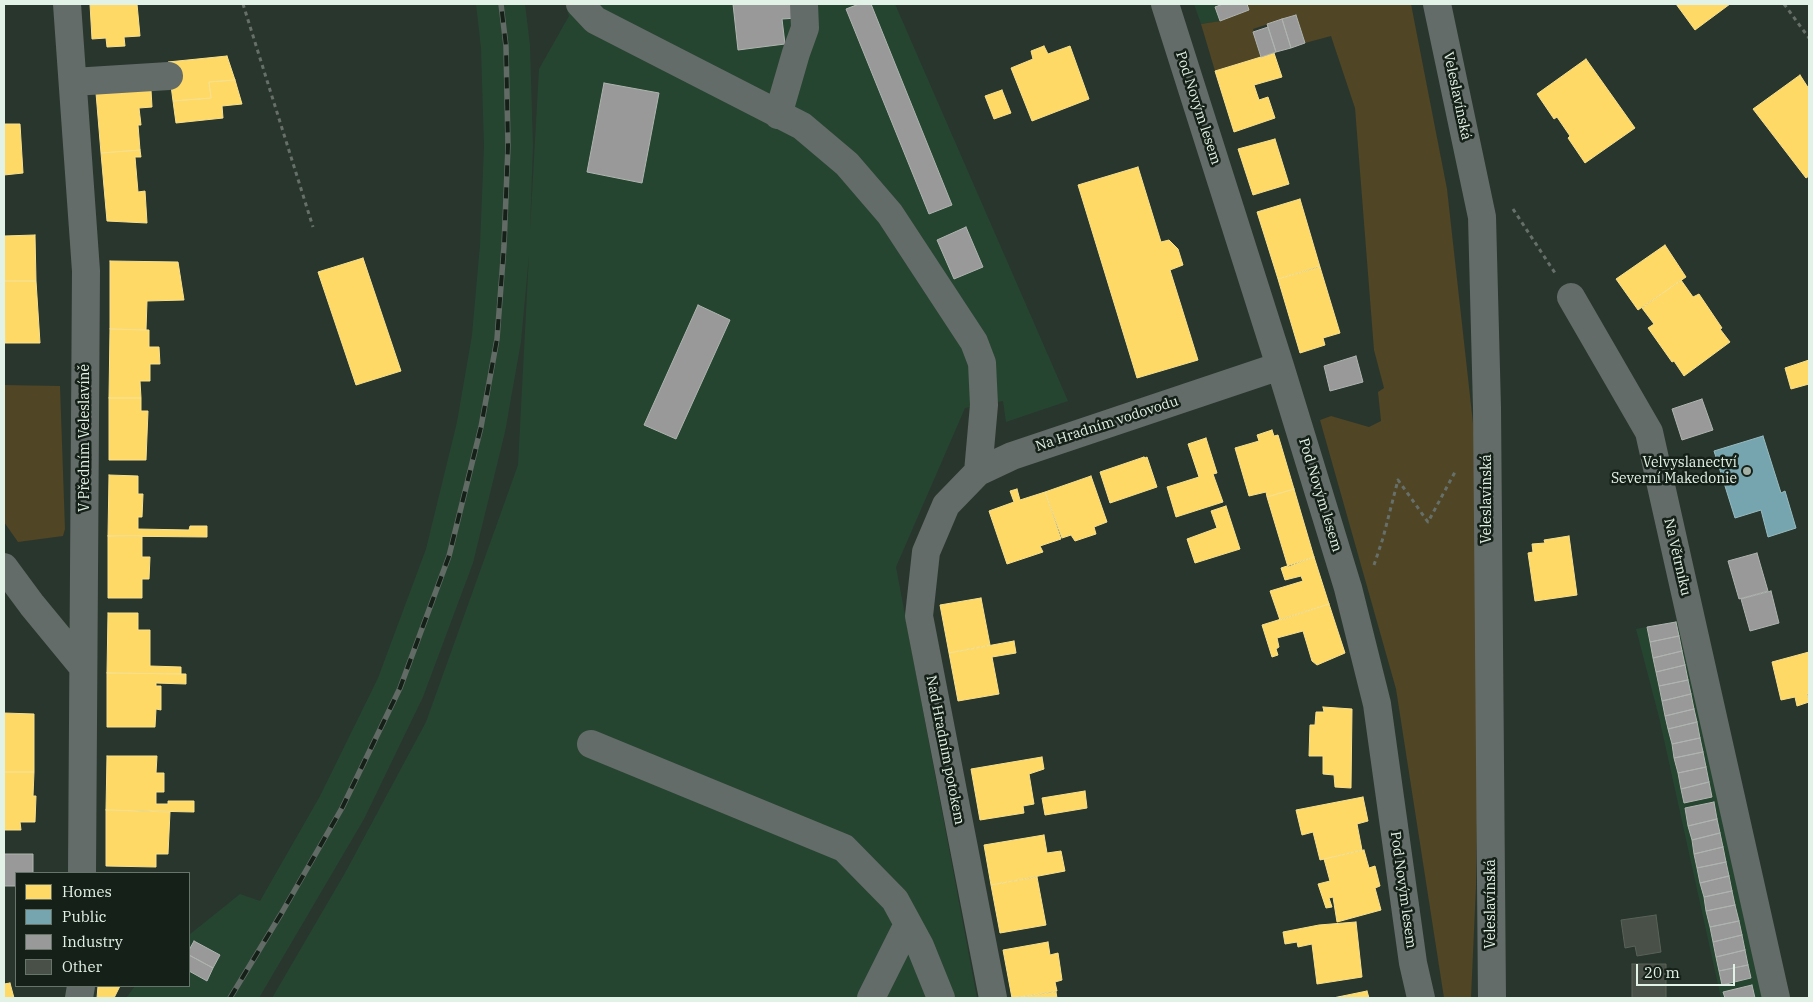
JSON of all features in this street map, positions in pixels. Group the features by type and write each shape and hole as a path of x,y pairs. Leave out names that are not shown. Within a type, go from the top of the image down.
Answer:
{"street":[{"name":"V Předním Veleslavíně","path":"68,4 86,271 82,872"},
{"path":"580,4 595,20 802,126 847,164 866,185 890,214 974,342 982,363 984,405 978,472"},
{"path":"778,115 805,28 804,4"},
{"name":"Pod Novým lesem","path":"1165,4 1348,588 1378,704 1413,963 1421,998"},
{"name":"Veleslavínská","path":"1437,4 1482,217 1487,418 1492,998"},
{"path":"73,82 169,76"},
{"name":"Na Větrníku","path":"1571,297 1649,432 1776,998"},
{"name":"Na Hradním vodovodu","path":"946,505 978,472 1012,456 1280,366"},
{"name":"Nad Hradním potokem","path":"946,505 926,552 919,616 993,998"},
{"path":"4,567 32,605 83,667"},
{"path":"591,744 844,848 895,900 920,946 940,998"},
{"path":"871,998 908,924"}],"path":[{"path":"243,4 314,226"},
{"path":"1784,4 1809,38"},
{"path":"1511,206 1571,297"},
{"path":"1348,588 1372,570 1383,538 1398,480 1428,522 1456,472"}],"shaded area":[{"path":"476,4 525,4 530,45 533,146 530,230 539,69 569,16 565,4 895,4 1068,401 1006,422 1003,401 965,408 896,567 977,998 272,998 345,873 426,722 518,465 529,255 521,342 505,432 473,563 423,697 364,819 259,998 126,998 134,987 190,987 190,934 240,894 260,901 320,796 378,678 426,549 457,422 472,335 480,245 484,146 481,48"},
{"path":"1194,4 1247,4 1249,10 1220,21 1201,24"},
{"path":"1247,4 1411,4 1447,189 1477,459 1479,691 1476,886 1471,998 1444,998 1396,689 1320,420 1331,416 1369,427 1381,421 1378,392 1384,388 1374,350 1355,108 1331,36 1305,43 1296,15 1253,29 1261,57 1215,71 1201,24 1220,21 1249,10"},
{"path":"4,385 60,386 65,529 63,536 18,542 4,522"},
{"path":"1682,620 1763,998 1721,998 1659,717 1636,629"}],"building: Homes":[{"path":"90,4 137,4 140,36 124,37 125,46 107,47 106,38 92,39"},
{"path":"1676,4 1730,4 1695,30"},
{"path":"1044,46 1048,54 1070,46 1089,99 1032,121 1011,68 1033,59 1031,51"},
{"path":"1274,53 1282,77 1254,85 1259,100 1268,97 1275,118 1234,132 1215,71"},
{"path":"227,56 235,80 209,82 211,98 173,101 168,62"},
{"path":"1586,59 1635,128 1585,163 1568,138 1570,136 1557,117 1554,119 1537,94"},
{"path":"1800,75 1809,89 1809,176 1806,178 1753,109"},
{"path":"235,80 242,104 222,106 223,118 176,123 173,101 211,98 209,82"},
{"path":"151,90 152,107 139,108 141,125 138,125 140,150 101,153 96,93"},
{"path":"1002,90 1011,113 994,119 985,96"},
{"path":"4,124 20,124 23,173 4,175"},
{"path":"1275,139 1289,184 1253,195 1238,149"},
{"path":"140,150 141,157 135,157 138,192 145,191 147,223 107,221 101,153"},
{"path":"1138,167 1161,242 1169,240 1178,249 1183,265 1170,270 1198,360 1137,378 1078,185"},
{"path":"1300,199 1320,267 1278,279 1257,212"},
{"path":"35,235 36,281 4,281 4,236"},
{"path":"1665,245 1686,277 1638,310 1616,279"},
{"path":"363,258 401,371 356,385 318,272"},
{"path":"110,261 178,262 184,300 147,301 146,330 110,329"},
{"path":"1320,267 1340,333 1323,338 1325,345 1300,353 1278,279"},
{"path":"1681,280 1693,297 1699,294 1730,342 1684,376 1648,328 1654,324 1642,308"},
{"path":"4,281 36,281 40,343 5,343"},
{"path":"110,329 149,330 149,347 159,347 160,364 150,364 150,381 140,381 141,398 109,398"},
{"path":"1809,360 1809,384 1791,389 1785,368"},
{"path":"109,398 141,398 141,411 148,411 146,460 109,460"},
{"path":"1272,430 1274,436 1278,435 1294,489 1267,497 1266,492 1249,496 1235,448 1259,441 1257,435"},
{"path":"1206,438 1217,473 1213,474 1223,502 1176,517 1167,487 1199,477 1188,444"},
{"path":"1147,457 1157,487 1110,503 1100,472"},
{"path":"109,475 138,476 138,494 143,494 142,517 138,517 138,529 189,530 190,526 207,526 207,537 108,536"},
{"path":"1091,476 1107,522 1094,527 1096,534 1075,541 1071,535 1062,538 1045,492"},
{"path":"1017,489 1020,500 1045,492 1061,539 1040,546 1043,552 1007,564 989,511 1014,502 1010,491"},
{"path":"1294,489 1314,557 1288,567 1267,497"},
{"path":"1226,506 1240,549 1195,563 1187,539 1217,528 1211,511"},
{"path":"108,536 142,536 142,557 150,557 149,579 142,579 142,598 108,598"},
{"path":"1569,536 1577,595 1535,601 1528,553 1533,552 1532,544 1545,543 1544,540"},
{"path":"1314,557 1329,604 1280,620 1270,591 1303,581 1301,576 1285,580 1281,568"},
{"path":"981,598 990,645 949,653 940,605"},
{"path":"1329,604 1345,653 1317,665 1312,661 1303,631 1277,638 1279,647 1276,649 1278,655 1272,657 1262,625"},
{"path":"108,613 138,613 138,630 150,630 150,666 181,667 181,674 107,673"},
{"path":"1014,641 1016,653 992,657 999,694 958,701 949,653"},
{"path":"1809,652 1809,694 1807,694 1809,702 1797,706 1795,697 1781,700 1772,662"},
{"path":"107,673 186,674 186,684 156,683 156,686 161,686 161,710 156,709 155,727 107,727"},
{"path":"1323,707 1352,709 1351,788 1335,787 1334,775 1323,774 1323,756 1309,756 1310,725 1315,725 1316,712 1324,712"},
{"path":"4,713 34,714 34,772 4,772"},
{"path":"107,756 157,756 156,773 164,773 164,792 156,792 156,804 168,804 168,801 194,801 194,812 106,810"},
{"path":"1042,757 1044,769 1029,774 1034,804 1023,806 1024,813 980,820 971,769"},
{"path":"4,772 34,772 33,796 36,796 35,822 20,822 21,830 4,830"},
{"path":"1085,791 1087,808 1045,815 1042,798"},
{"path":"1363,797 1368,821 1357,824 1362,850 1320,860 1313,832 1302,835 1296,810"},
{"path":"106,810 170,812 168,854 156,854 156,867 106,866"},
{"path":"1044,835 1047,853 1061,851 1065,871 991,885 984,845"},
{"path":"1364,850 1369,868 1375,866 1380,886 1375,888 1381,910 1337,922 1333,897 1329,898 1332,907 1326,908 1318,884 1330,881 1324,859"},
{"path":"1037,877 1046,925 1000,933 991,885"},
{"path":"1356,922 1362,977 1317,984 1312,944 1298,947 1297,942 1285,944 1283,932 1319,925"},
{"path":"1048,942 1050,955 1058,953 1062,980 1055,982 1057,991 1012,998 1003,950"},
{"path":"10,983 14,998 4,998 4,984"},
{"path":"98,987 120,987 114,998 97,998"},
{"path":"1367,991 1369,998 1333,998"},
{"path":"1056,992 1057,998 1014,998"}],"building: Public":[{"name":"Velvyslanectví Severní Makedonie","path":"1763,436 1781,493 1785,491 1796,528 1768,537 1761,510 1735,518 1714,451"}],"building: Industry":[{"path":"733,4 795,4 797,18 782,19 785,44 738,50"},
{"path":"859,4 871,4 952,205 929,214 846,9"},
{"path":"1223,4 1247,4 1249,10 1220,21 1215,7"},
{"path":"1296,15 1305,43 1291,48 1282,19"},
{"path":"1282,19 1291,48 1276,52 1267,24"},
{"path":"1268,27 1276,52 1261,57 1253,32"},
{"path":"604,83 659,93 642,183 587,172"},
{"path":"966,227 983,267 954,279 937,240"},
{"path":"698,305 730,320 676,439 644,425"},
{"path":"1356,356 1363,382 1330,391 1324,366"},
{"path":"1702,399 1713,430 1682,440 1672,409"},
{"path":"1757,553 1768,591 1739,599 1728,561"},
{"path":"1771,591 1779,623 1750,631 1741,599"},
{"path":"1676,622 1679,636 1650,642 1647,627"},
{"path":"1679,636 1682,651 1653,658 1650,642"},
{"path":"1682,651 1685,665 1656,672 1653,658"},
{"path":"1685,665 1688,680 1659,686 1656,672"},
{"path":"1688,680 1691,694 1662,701 1659,686"},
{"path":"1691,694 1694,709 1665,716 1662,701"},
{"path":"1694,709 1697,722 1668,729 1665,716"},
{"path":"1697,722 1700,738 1672,744 1668,729"},
{"path":"1700,738 1703,752 1674,758 1672,744"},
{"path":"1703,752 1706,767 1678,773 1674,758"},
{"path":"1706,767 1709,782 1681,789 1678,773"},
{"path":"1709,782 1712,797 1684,803 1681,789"},
{"path":"1714,802 1717,819 1688,826 1685,808"},
{"path":"1717,819 1720,833 1692,840 1688,826"},
{"path":"1720,833 1723,847 1694,854 1692,840"},
{"path":"1723,847 1726,862 1697,868 1694,854"},
{"path":"4,854 33,854 33,872 15,872 15,886 4,886"},
{"path":"1726,862 1729,876 1700,883 1697,868"},
{"path":"1729,876 1732,891 1704,897 1700,883"},
{"path":"1732,891 1735,905 1706,911 1704,897"},
{"path":"1735,905 1739,921 1710,927 1706,911"},
{"path":"1739,921 1742,935 1713,942 1710,927"},
{"path":"1742,935 1745,950 1716,957 1713,942"},
{"path":"194,941 220,955 213,968 190,956 190,948"},
{"path":"1745,950 1748,965 1719,971 1716,957"},
{"path":"190,956 213,968 207,981 190,972"},
{"path":"1748,965 1751,978 1722,985 1719,971"},
{"path":"1752,985 1755,998 1725,998 1723,992"}],"building: Other":[{"path":"1656,915 1661,952 1637,956 1635,946 1625,948 1621,920"},
{"path":"1632,964 1666,964 1666,998 1632,998"}],"railway":[{"path":"230,998 342,808 400,688 449,556 481,427 497,339 504,246 508,146 506,46 501,4"}],"place":[{"name":"Velvyslanectví Severní Makedonie","path":"1747,471"}]}
